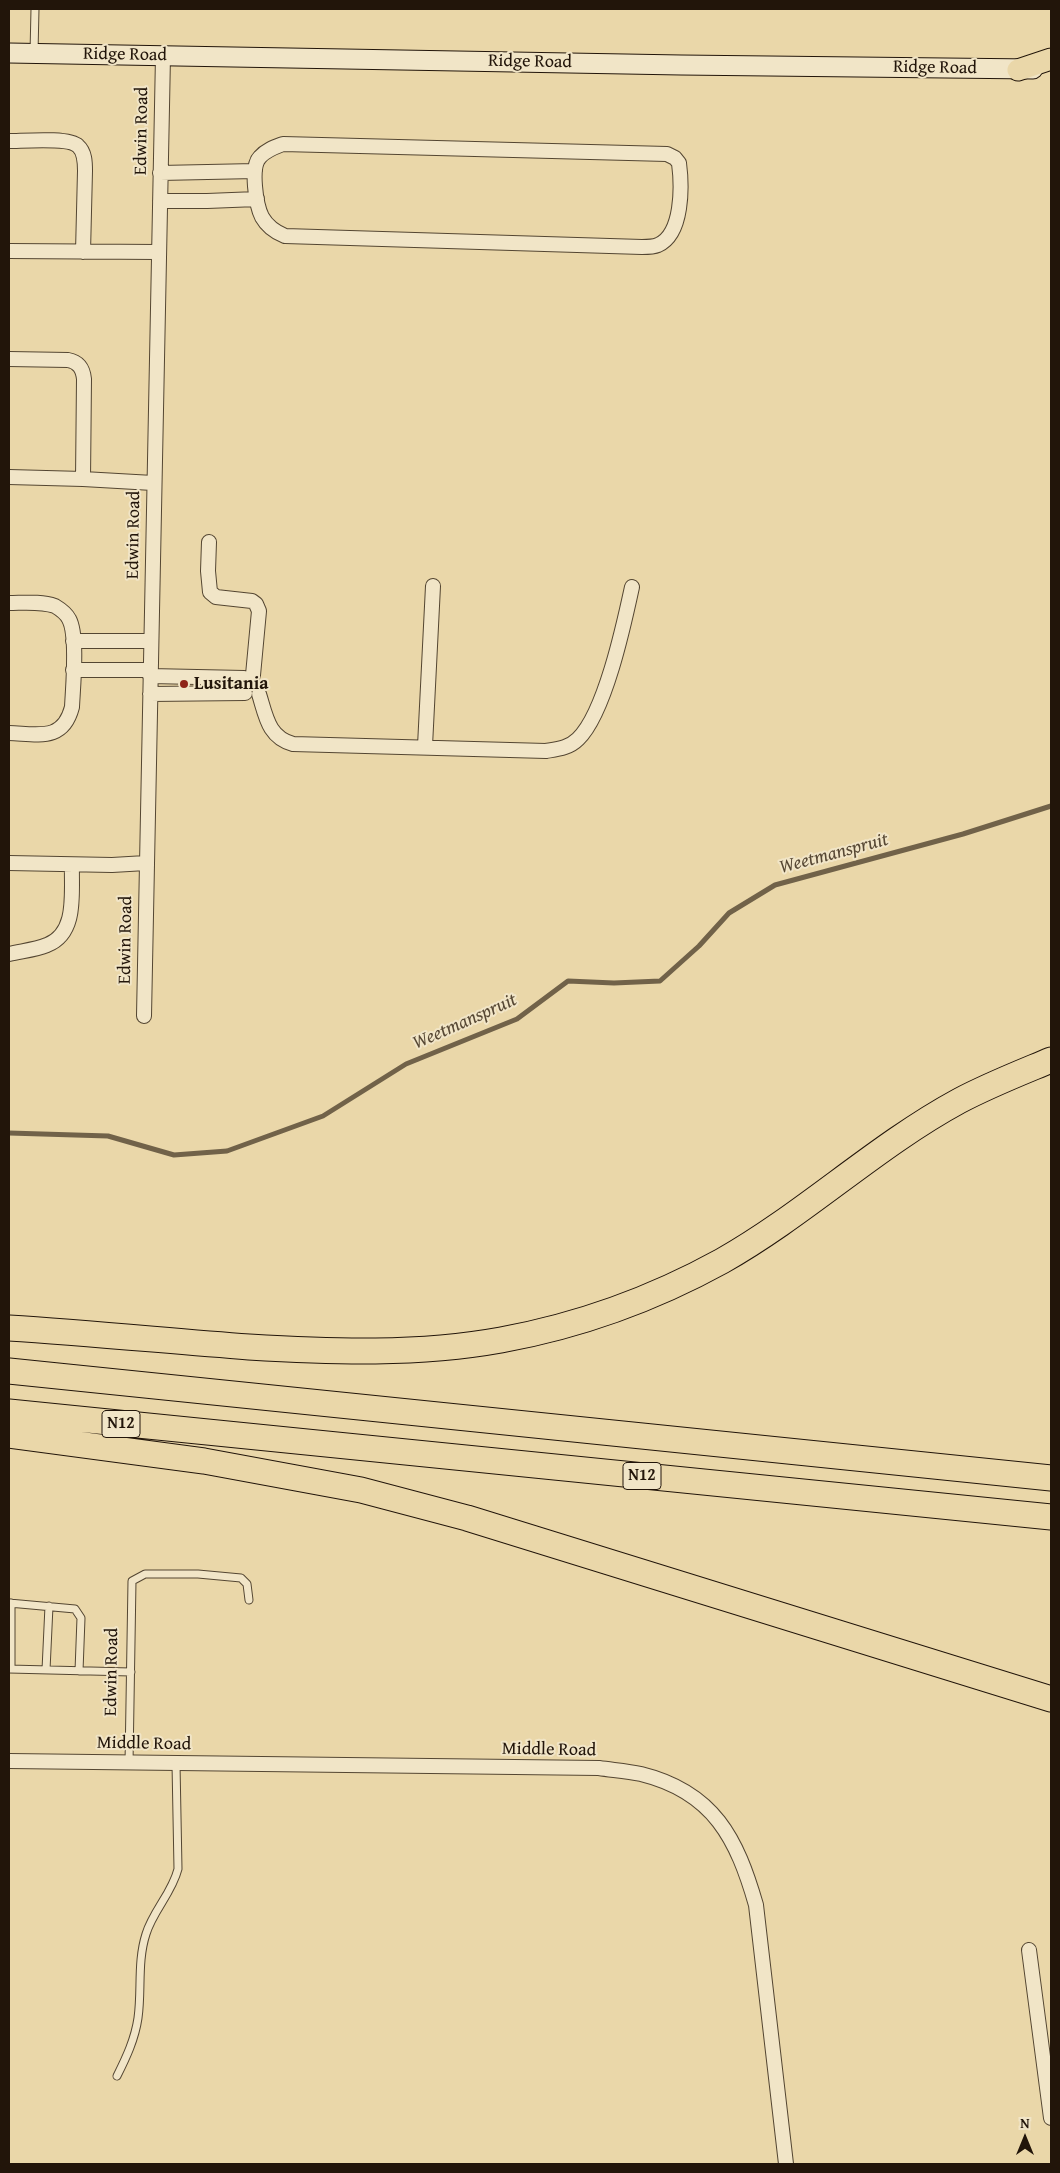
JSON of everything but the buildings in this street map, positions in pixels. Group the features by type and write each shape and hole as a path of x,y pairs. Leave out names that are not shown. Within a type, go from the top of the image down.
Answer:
{"highway":[{"path":"9,1328 328,1352 445,1347 500,1340 566,1325 624,1306 720,1261 796,1214 899,1140 958,1102 1000,1081 1051,1060"},
{"name":"N12","path":"9,1371 1051,1478"},
{"name":"N12","path":"9,1412 1051,1517"},
{"path":"9,1435 204,1461 361,1490 477,1521 1051,1700"}],"main road":[{"name":"Ridge Road","path":"9,53 1018,70 1051,68"},
{"path":"1018,70 1051,59"}],"street":[{"name":"Edwin Road","path":"144,1016 157,252 163,56"},
{"path":"9,141 66,142 77,144 82,150 85,158 83,252"},
{"path":"284,144 667,154 675,158 679,163 679,214 675,227 663,242 656,246 642,247 294,238 275,232 262,217 257,199 255,171 256,162 269,150 284,144"},
{"path":"160,173 255,171"},
{"path":"160,201 257,199"},
{"path":"9,251 157,252"},
{"path":"9,359 68,360 74,361 81,367 84,379 83,479"},
{"path":"9,478 83,479 154,483"},
{"path":"209,542 208,571 210,592 216,597 244,599 256,604 259,611 258,632 249,676 241,686 252,693 274,732 286,742 313,746 400,748 425,746 546,751 569,746 578,740 597,708 621,640 632,586"},
{"path":"425,746 433,586"},
{"path":"9,603 55,606 64,612 70,620 73,641 72,706 69,717 59,731 49,734 9,734"},
{"path":"73,641 150,641"},
{"path":"73,670 249,676 262,680 262,690 252,693 150,694"},
{"path":"9,863 146,863"},
{"path":"9,954 47,945 58,939 65,932 69,921 71,905 72,864"},
{"name":"Middle Road","path":"9,1761 599,1768 640,1774 682,1790 706,1807 723,1825 736,1846 756,1905 786,2164"},
{"path":"1029,1950 1051,2118"}],"lane":[{"path":"34,54 35,9"},
{"name":"Edwin Road","path":"129,1763 132,1581 145,1574 198,1574 241,1578 247,1584 249,1600"},
{"path":"79,1671 81,1618 75,1609 10,1603 10,1669 79,1671 130,1672"},
{"path":"46,1670 49,1606"},
{"path":"117,2076 128,2052 137,2024 139,1968 145,1935 154,1912 172,1885 178,1869 176,1764"}],"waterway":[{"name":"Weetmanspruit","path":"9,1133 108,1136 174,1155 227,1151 323,1116 406,1064 517,1019 568,981 614,983 660,981 699,946 729,913 775,885 963,834 1051,806"}],"place":[{"name":"Lusitania","path":"184,684"}]}
